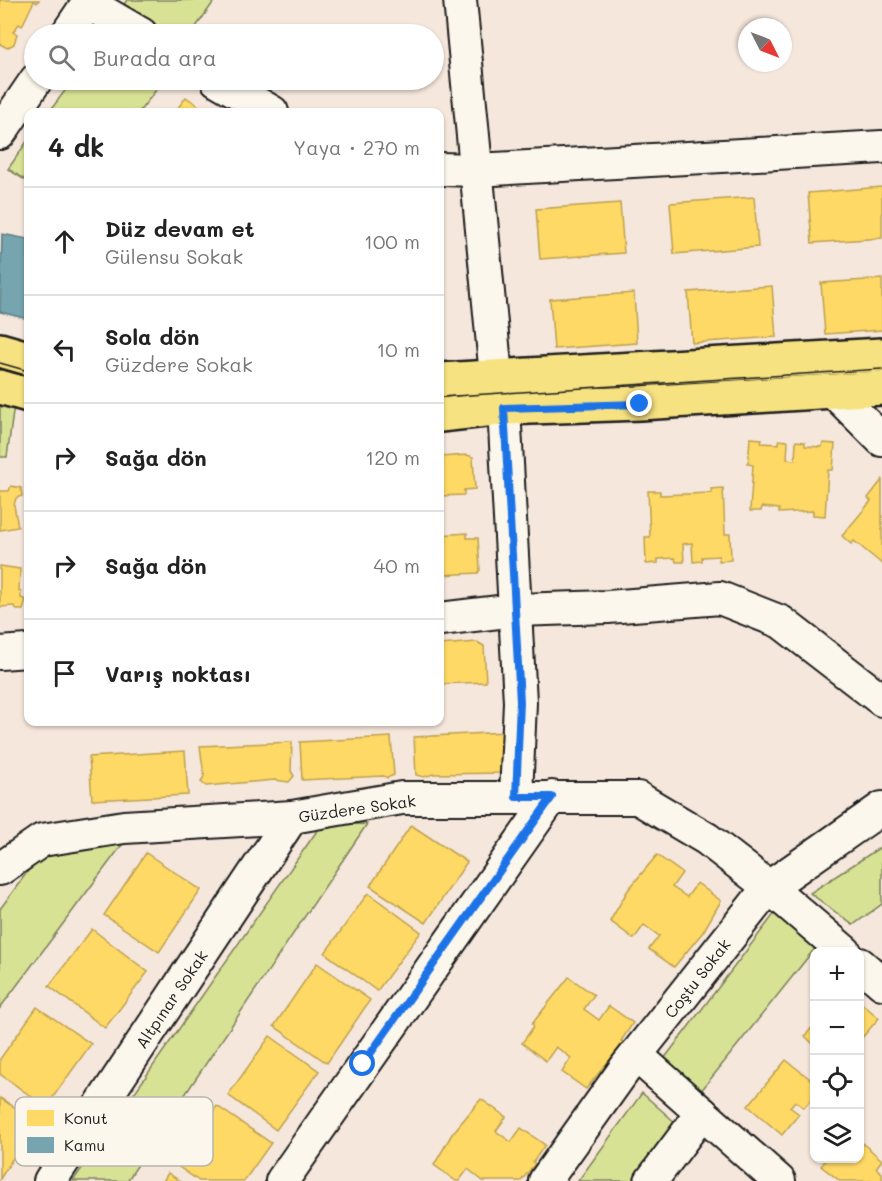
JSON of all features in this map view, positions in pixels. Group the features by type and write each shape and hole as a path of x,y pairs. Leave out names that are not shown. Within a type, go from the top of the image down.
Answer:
{"main road":[{"path":"0,350 24,357"},
{"path":"444,380 882,355"},
{"path":"0,387 24,394"},
{"path":"444,414 504,408 640,404 882,388"}],"street":[{"path":"460,0 496,376"},
{"path":"74,24 89,2 125,24"},
{"path":"0,133 29,90"},
{"path":"234,90 265,108"},
{"path":"444,169 476,170 882,147"},
{"path":"833,392 882,440"},
{"path":"504,408 520,702 516,797"},
{"path":"444,619 516,610 608,607 720,598 782,622 882,700"},
{"path":"0,653 24,651"},
{"path":"282,1181 552,797"},
{"name":"Güzdere Sokak","path":"0,869 42,840 124,827 292,817 402,798 638,798 707,839 840,947"},
{"name":"Coştu Sokak","path":"545,1181 636,1055 769,887 882,808"},
{"name":"Altpınar Sokak","path":"106,1097 292,817"},
{"path":"864,967 882,983"},
{"path":"636,1055 779,1181"},
{"path":"651,1181 702,1113"},
{"name":"Altpınar Sokak","path":"50,1181 60,1166"}],"green space":[{"path":"127,0 215,0 198,24 152,24 120,10"},
{"path":"66,90 156,90 142,108 52,108"},
{"path":"24,146 24,179 8,169"},
{"path":"0,401 14,405 7,457 0,457"},
{"path":"367,824 183,1097 132,1097 321,825"},
{"path":"125,841 0,1008 0,909 28,871 52,850"},
{"path":"882,846 882,904 853,925 810,893"},
{"path":"775,913 816,947 810,947 810,955 701,1091 664,1059"},
{"path":"642,1093 677,1124 635,1181 578,1181"},
{"path":"83,1166 137,1166 127,1181 73,1181"}],"building: Konut":[{"path":"0,0 39,0 37,3 34,1 22,26 19,24 13,32 17,34 14,44 7,48 0,44"},
{"path":"186,97 202,108 178,108"},
{"path":"882,187 882,238 812,243 808,193"},
{"path":"754,197 758,247 674,254 670,203"},
{"path":"620,203 624,253 540,259 536,209"},
{"path":"882,279 882,330 825,334 821,283"},
{"path":"772,286 776,337 692,343 688,292"},
{"path":"634,293 637,343 554,349 550,299"},
{"path":"750,438 762,439 761,443 779,444 779,440 788,441 787,459 795,460 796,441 805,442 805,446 822,447 823,443 835,444 833,470 828,470 825,516 813,515 813,511 779,513 779,509 762,507 761,511 750,511 753,465 748,464"},
{"path":"467,455 473,457 475,489 464,490 464,495 444,496 444,457"},
{"path":"882,480 882,564 854,541 851,544 842,536 871,501 868,498"},
{"path":"11,486 21,488 22,496 16,498 14,505 18,527 0,530 0,491 9,491"},
{"path":"723,488 725,534 730,534 731,560 719,561 719,556 702,557 702,561 693,562 692,543 683,544 684,562 676,562 675,558 658,559 658,563 646,564 645,537 650,537 648,491 660,491 660,495 712,493 711,489"},
{"path":"467,533 467,538 478,538 480,570 478,573 444,575 444,535"},
{"path":"0,566 20,569 19,591 21,591 21,598 24,599 23,610 17,610 14,606 0,607"},
{"path":"477,642 484,646 486,682 444,684 444,645"},
{"path":"505,732 504,773 433,774 424,777 416,775 414,737"},
{"path":"391,737 394,775 387,778 384,776 302,780 300,742"},
{"path":"292,742 291,771 294,776 289,782 275,780 206,786 201,782 204,776 200,746"},
{"path":"185,751 188,795 92,800 89,757"},
{"path":"411,825 467,862 426,923 370,886"},
{"path":"146,853 201,890 159,952 104,915"},
{"path":"657,855 682,873 672,887 687,897 697,883 721,901 703,932 674,967 649,949 659,936 644,925 634,939 610,921 628,890"},
{"path":"368,893 421,932 377,991 325,953"},
{"path":"92,929 148,972 105,1028 49,986"},
{"path":"317,963 370,1000 327,1063 274,1026"},
{"path":"569,977 594,995 584,1009 599,1020 609,1006 633,1023 621,1041 624,1042 586,1089 562,1072 571,1058 556,1047 546,1061 522,1043 534,1026 532,1024"},
{"path":"864,1005 879,1018 864,1036"},
{"path":"37,1007 91,1044 53,1097 32,1097 0,1074 0,1059"},
{"path":"810,1030 810,1041 805,1036"},
{"path":"270,1036 319,1071 276,1130 228,1095"},
{"path":"786,1060 810,1079 810,1101 804,1108 795,1101 790,1107 799,1114 782,1135 748,1106"},
{"path":"0,1098 15,1108 15,1155 0,1179"},
{"path":"481,1099 506,1117 496,1131 511,1142 521,1128 545,1145 533,1162 535,1164 521,1181 483,1181 468,1169 459,1181 456,1181 434,1165 452,1134"},
{"path":"217,1106 271,1143 244,1181 199,1181 177,1166 213,1166 213,1112"},
{"path":"864,1144 882,1160 876,1168 882,1173 882,1181 840,1181 821,1166 823,1163 864,1163"},
{"path":"168,1173 180,1181 163,1181"}],"building: Kamu":[{"path":"2,234 24,238 24,318 0,312"}],"tram line":[{"path":"0,363 24,370"},
{"path":"444,397 882,369"}],"route":[{"path":"363,1064 552,797 516,797 520,702 504,408 640,404"}]}
